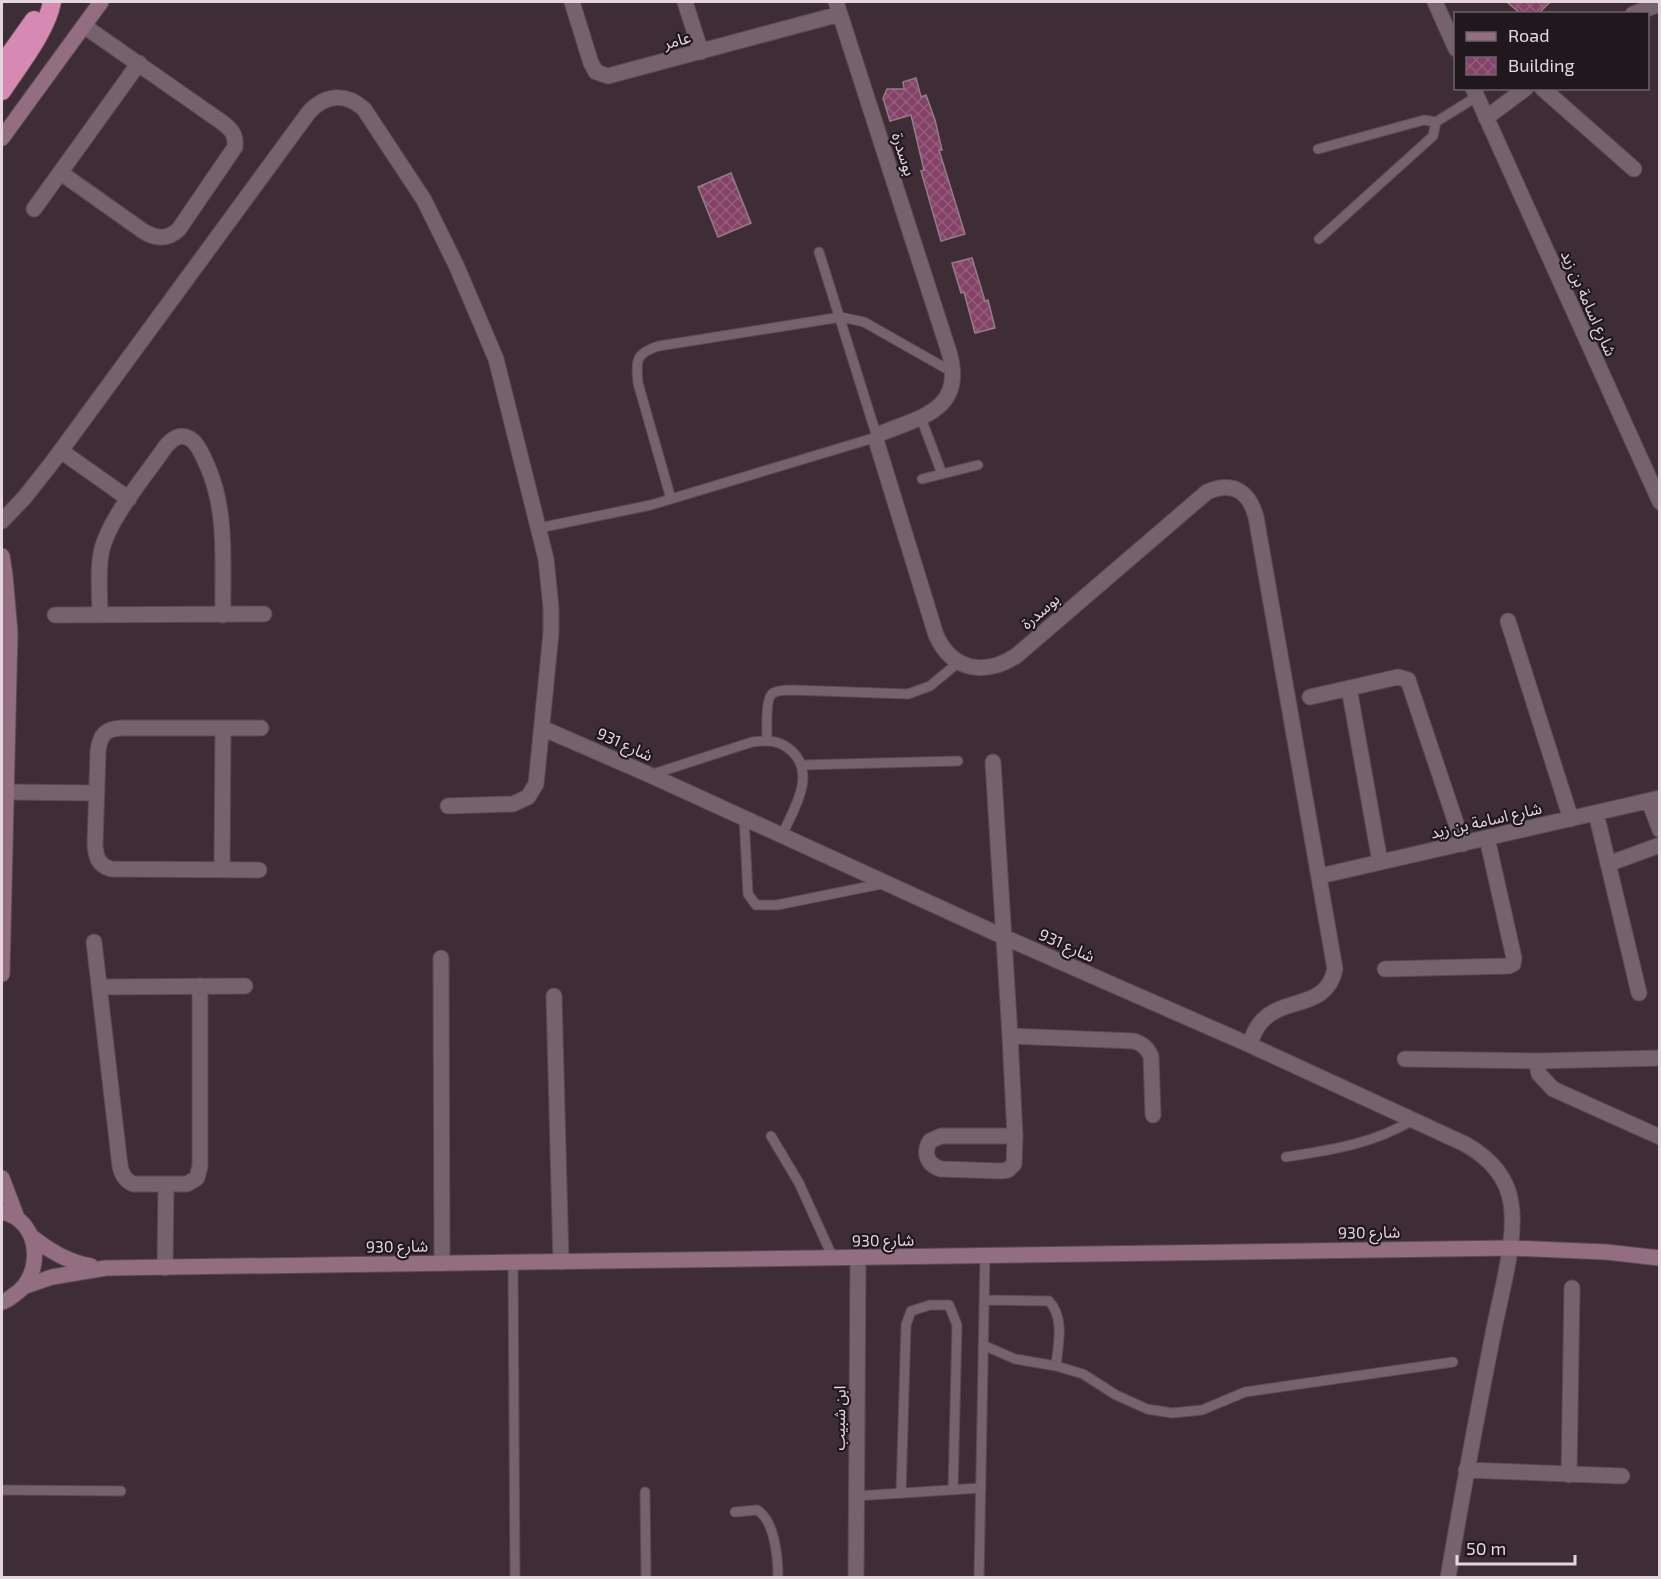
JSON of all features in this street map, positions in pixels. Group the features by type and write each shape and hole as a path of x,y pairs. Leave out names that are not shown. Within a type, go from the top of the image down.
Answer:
{"highway":[{"path":"2,65 50,2"},
{"path":"2,91 51,10 50,2"}],"street":[{"path":"2,138 101,2"},
{"name":"عامر","path":"572,2 591,63 596,72 602,76 701,52 838,8"},
{"path":"686,2 701,52"},
{"path":"1435,2 1454,47"},
{"path":"1638,12 1659,4"},
{"name":"بوسدرة","path":"838,8 954,373"},
{"path":"61,173 150,235 162,238 179,229 235,147 232,131 223,123 84,26"},
{"path":"34,209 139,63"},
{"path":"1486,118 1523,90"},
{"path":"1544,90 1634,169"},
{"name":"شارع اسامة بن زيد","path":"1474,92 1659,502"},
{"path":"2,521 61,451 309,112 316,104 336,96 356,102 364,110 424,200 457,267 487,337 503,381 546,559 551,608 550,657 538,777 533,791 528,797 513,804 448,806"},
{"path":"954,373 947,397 936,410 883,432 877,436 876,440 936,635 945,651 959,662"},
{"path":"100,615 102,548 110,529 173,438 181,436 190,438 197,444 214,480 222,532 223,615"},
{"path":"61,451 129,499"},
{"name":"بوسدرة","path":"959,662 976,668 1004,663 1016,656 1207,492 1225,487 1246,495 1252,503 1256,518 1335,969 1330,984 1320,994 1272,1012 1265,1018 1254,1034 1250,1045"},
{"path":"2,556 10,632 7,792 3,831 2,974"},
{"path":"55,615 264,614"},
{"path":"1508,621 1571,819"},
{"path":"1310,697 1398,677 1408,680 1463,843"},
{"path":"1349,688 1380,862"},
{"path":"259,870 118,870 106,867 97,859 96,853 96,793 98,745 107,730 121,728 261,728"},
{"path":"222,870 223,728"},
{"name":"شارع 931","path":"542,728 744,817 1004,937 1250,1045 1479,1152 1491,1162 1500,1174 1511,1203 1509,1248 1466,1470 1448,1578"},
{"path":"993,762 1010,1036 1015,1136 1014,1164 1008,1170 941,1169 935,1168 927,1159 927,1147 930,1142 942,1136 1015,1136"},
{"path":"7,792 96,793"},
{"path":"1654,799 1659,830"},
{"name":"شارع اسامة بن زيد","path":"1320,876 1654,799"},
{"path":"1596,813 1639,993"},
{"path":"1385,969 1509,966 1514,964 1512,946 1486,837"},
{"path":"1608,864 1659,845"},
{"path":"94,942 122,1174 133,1184 166,1185 193,1182 199,1172 200,986"},
{"path":"441,958 442,1263"},
{"path":"99,987 245,986"},
{"path":"554,996 561,1262"},
{"path":"1010,1036 1140,1043 1145,1046 1151,1056 1153,1115"},
{"path":"1405,1059 1536,1061 1659,1058"},
{"path":"1536,1061 1539,1074 1552,1089 1659,1137"},
{"path":"2,1178 16,1218"},
{"path":"165,1268 166,1185"},
{"path":"2,1212 16,1218"},
{"name":"شارع 930","path":"16,1218 32,1237 54,1253 79,1264 106,1268"},
{"path":"3,1304 26,1286 36,1262 32,1237"},
{"name":"شارع 930","path":"26,1286 79,1271 106,1268 1509,1248 1606,1252 1659,1258"},
{"name":"ابن شبيب","path":"856,1578 858,1258"},
{"path":"1569,1475 1572,1288"},
{"path":"1466,1470 1622,1476"}],"lane":[{"path":"1319,239 1433,136 1436,122 1474,92"},
{"path":"1318,149 1424,120 1436,122"},
{"path":"539,528 671,500 877,436 819,252"},
{"path":"671,500 638,383 638,358 646,350 841,317 864,322 954,373"},
{"path":"921,418 942,474"},
{"path":"922,478 978,465"},
{"path":"767,740 768,703 769,696 773,692 792,690 908,694 930,686 959,662"},
{"path":"650,775 752,742 767,740 781,743 793,752 801,765 804,779 801,794 782,835"},
{"path":"801,765 958,761"},
{"path":"744,817 748,894 756,905 777,905 886,883"},
{"path":"1286,1157 1371,1141 1394,1132 1413,1120"},
{"path":"771,1136 799,1183 833,1258"},
{"path":"979,1578 985,1256"},
{"path":"513,1263 515,1578"},
{"path":"985,1300 1049,1301 1055,1307 1059,1323 1056,1366"},
{"path":"901,1493 906,1325 911,1311 930,1305 949,1305 957,1325 953,1490"},
{"path":"984,1345 1015,1359 1056,1366 1083,1374 1116,1395 1147,1409 1172,1413 1202,1410 1245,1392 1454,1362"},
{"path":"856,1496 981,1488"},
{"path":"2,1490 121,1491"},
{"path":"645,1492 646,1578"},
{"path":"735,1512 757,1510 763,1514 774,1541 778,1578"}],"building":[{"path":"1507,2 1550,2 1540,12 1519,12"},
{"path":"916,78 921,97 926,95 935,120 942,150 939,150 965,234 941,241 921,171 924,170 911,115 890,121 883,98 887,89 904,89 903,82"},
{"path":"731,173 751,223 718,237 698,187"},
{"path":"972,258 985,301 988,300 995,328 975,333 964,292 961,293 952,263"}]}
